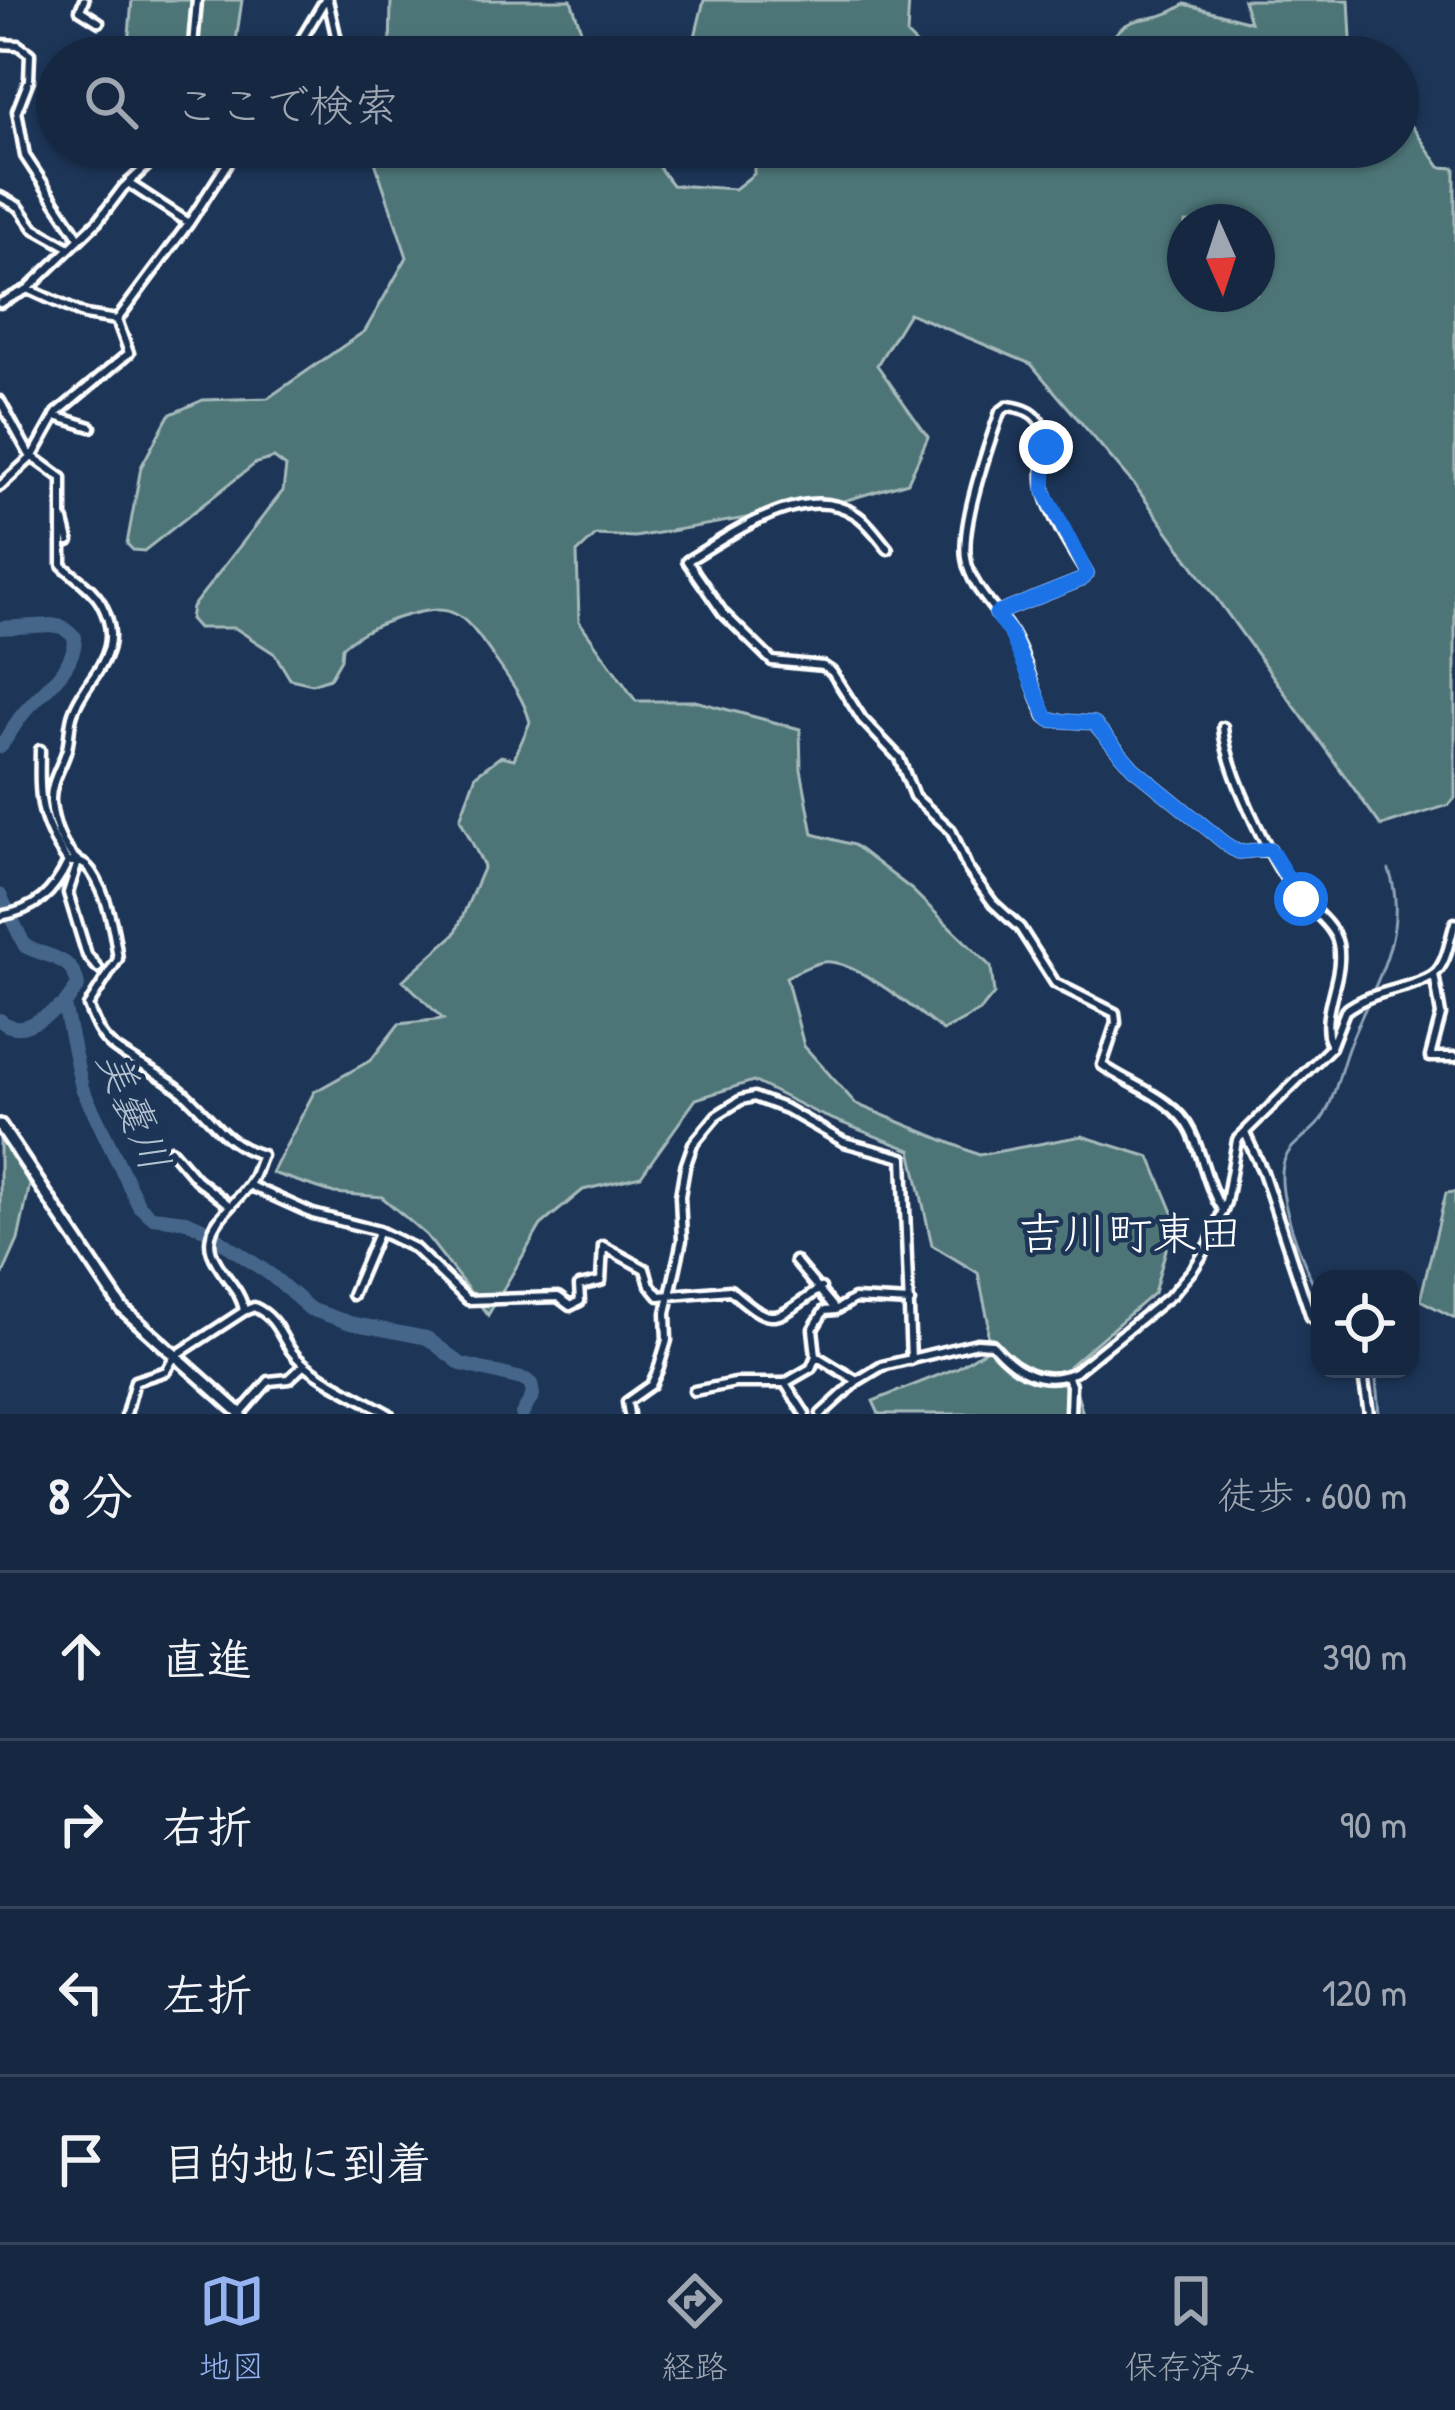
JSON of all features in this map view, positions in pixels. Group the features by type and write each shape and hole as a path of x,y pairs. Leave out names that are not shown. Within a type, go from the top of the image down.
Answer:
{"main road":[{"path":"0,1125 132,1320 240,1414"}],"street":[{"path":"84,0 80,10 100,22"},
{"path":"194,36 197,0"},
{"path":"327,0 336,36"},
{"path":"304,36 327,0"},
{"path":"0,44 18,45 30,54 28,80 16,111 25,156 79,238"},
{"path":"0,303 28,289 145,168"},
{"path":"117,320 225,168"},
{"path":"128,183 189,224"},
{"path":"0,197 19,207 34,228 68,248"},
{"path":"28,289 64,308 117,320"},
{"path":"0,486 33,456 55,416 129,353 117,320"},
{"path":"0,401 33,456 62,478 62,565 89,587 102,604 108,624 105,664 74,709 52,790 58,831 78,862"},
{"path":"996,614 1087,574 1044,490 1045,436 1026,408 1008,406 996,423 966,540 966,562 996,614 1010,632 1050,720 1094,723 1133,768 1231,848 1239,852 1270,849"},
{"path":"55,416 91,427"},
{"path":"888,549 854,513 827,504 805,505 765,518 687,561 723,613 772,661 823,665 832,672 862,719 899,758 914,796 951,830 968,869 1020,928 1055,983 1115,1013 1102,1065 1180,1116 1192,1132 1208,1188 1223,1211"},
{"path":"64,519 70,541"},
{"path":"1222,728 1224,747 1270,849 1290,885 1338,940 1339,961 1327,1024 1331,1047"},
{"path":"40,750 39,802 50,835 68,862"},
{"path":"68,862 88,866 103,894 118,959 88,1006 97,1028 111,1045 181,1090 236,1147 262,1154 250,1185 229,1205 213,1233 212,1254 242,1299 244,1311"},
{"path":"0,916 19,913 48,896 68,862"},
{"path":"78,862 68,893 87,955 98,968"},
{"path":"821,1414 857,1381 882,1366 976,1343 992,1344 1004,1359 1038,1379 1066,1376 1172,1294 1210,1244 1223,1211 1238,1140 1331,1047 1340,1018 1356,1002 1434,974 1455,923"},
{"path":"1434,974 1441,1015 1430,1057 1455,1057"},
{"path":"629,1414 627,1402 651,1385 667,1340 669,1297 682,1240 680,1196 694,1144 727,1107 754,1097 844,1142 903,1158 911,1360"},
{"path":"1245,1133 1263,1172 1311,1317"},
{"path":"171,1150 196,1179 229,1205"},
{"path":"250,1185 313,1214 379,1231 414,1248 468,1300 558,1297 570,1306 580,1301 579,1286 601,1281 603,1246 645,1270 659,1296 730,1290 762,1317 770,1318 821,1288"},
{"path":"352,1295 379,1231"},
{"path":"795,1261 836,1310"},
{"path":"694,1391 734,1383 785,1383 811,1368 816,1356 813,1329 824,1310 836,1310 854,1299 910,1302"},
{"path":"126,1414 135,1382 166,1372 175,1356 254,1306 271,1314 291,1352 304,1365 389,1414"},
{"path":"816,1356 857,1381"},
{"path":"240,1414 269,1381 289,1379 304,1365"},
{"path":"1066,1376 1071,1385 1070,1414"},
{"path":"1363,1378 1369,1414"},
{"path":"785,1383 806,1414"}],"green space":[{"path":"132,0 242,0 237,36 129,36"},
{"path":"391,0 571,0 583,36 390,36"},
{"path":"704,0 909,0 908,36 695,36"},
{"path":"1243,0 1349,0 1351,36 1115,36 1130,23 1185,4 1250,22"},
{"path":"1419,136 1440,167 1455,168 1455,798 1449,805 1381,826 1136,487 1031,364 909,313 877,365 928,437 908,482 840,502 635,537 596,535 577,553 579,621 636,701 695,701 800,729 801,769 813,834 854,845 911,889 991,967 994,994 980,1011 943,1031 851,968 823,962 786,977 804,1046 856,1104 979,1155 1082,1136 1150,1157 1175,1217 1154,1293 1069,1366 1083,1414 879,1414 873,1401 957,1368 987,1349 988,1320 978,1273 932,1245 911,1150 819,1114 753,1081 696,1099 641,1176 583,1190 541,1225 488,1315 426,1235 382,1197 334,1193 272,1173 314,1092 371,1060 399,1024 443,1019 403,980 455,934 484,866 460,819 476,775 501,756 514,759 530,722 482,641 464,620 445,611 419,612 363,633 342,647 330,678 312,684 290,679 275,654 235,628 198,628 190,619 192,607 283,491 286,467 274,458 256,463 144,551 127,544 141,467 169,415 203,400 268,398 365,331 407,257 377,168 659,168 672,185 735,189 754,174 754,168 1419,168"},
{"path":"0,1139 30,1184 18,1240 0,1281"},
{"path":"1455,1192 1455,1318 1420,1300 1446,1193"}],"waterway":[{"name":"美嚢川","path":"0,628 51,625 75,637 63,670 0,747"},
{"path":"1311,1277 1288,1214 1283,1165 1290,1150 1328,1108 1386,961 1395,917 1389,870"},
{"name":"美嚢川","path":"0,895 25,946 65,963 75,976 78,986 64,1005 82,1088 139,1206 152,1217 202,1228 271,1275 310,1309 350,1323 427,1338 461,1364 526,1380 533,1395 522,1414"},
{"path":"0,1020 24,1027 64,1005"},
{"path":"1376,1378 1379,1414"}],"district":[{"name":"吉川町東田","path":"1130,1232"}],"route":[{"path":"1046,447 1044,490 1087,574 996,614 1010,632 1046,716 1094,723 1133,768 1231,848 1239,852 1270,849 1301,899"}]}
